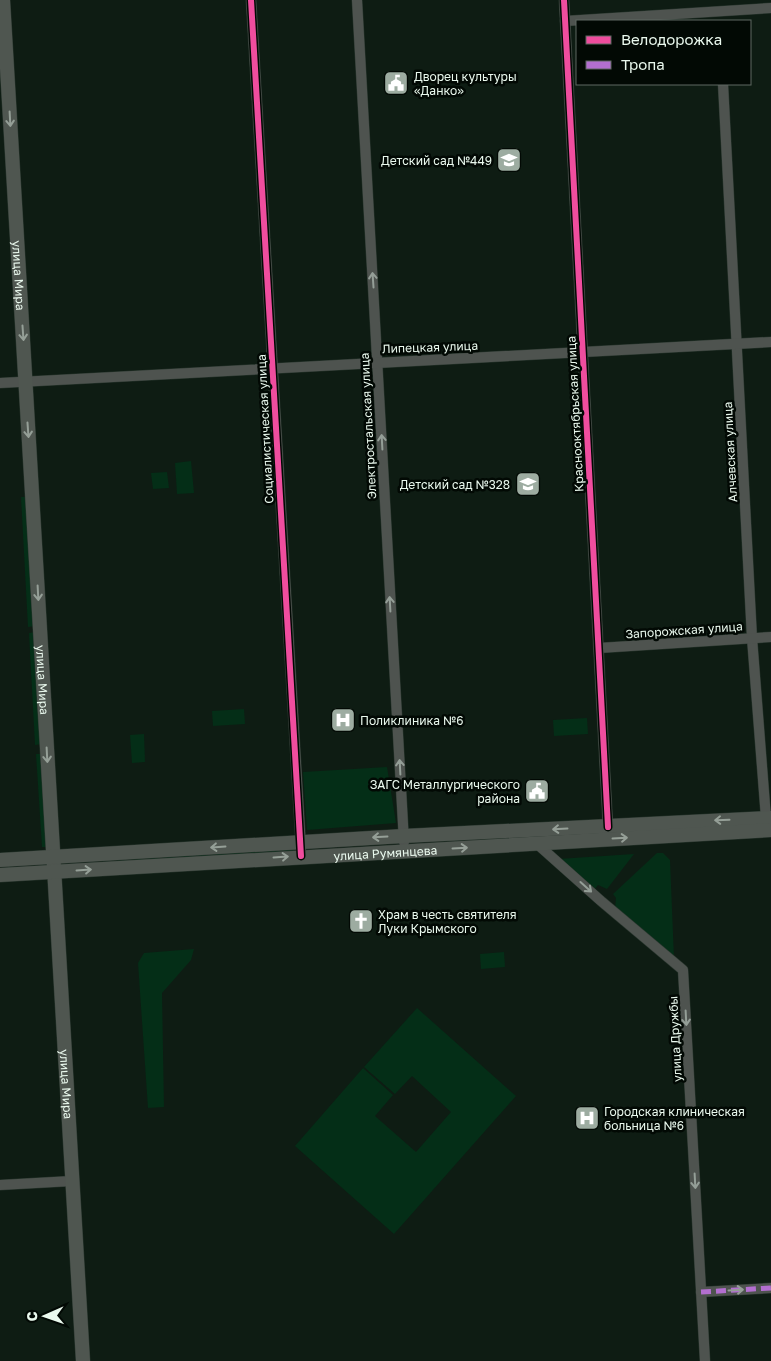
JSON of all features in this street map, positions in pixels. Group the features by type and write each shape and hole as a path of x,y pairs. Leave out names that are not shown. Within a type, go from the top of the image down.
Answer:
{"main road":[{"name":"улица Мира","path":"3,0 82,1361"},
{"name":"улица Румянцева","path":"404,843 536,843 662,829 770,822"},
{"name":"улица Румянцева","path":"0,860 301,849 608,827 662,829"},
{"name":"улица Румянцева","path":"0,875 301,849"}],"street":[{"name":"Социалистическая улица","path":"251,0 301,849"},
{"name":"Электростальская улица","path":"357,0 404,843"},
{"name":"Краснооктябрьская улица","path":"564,0 608,827"},
{"path":"596,20 720,16 771,8"},
{"path":"565,21 576,21"},
{"name":"Алчевская улица","path":"723,85 752,638 770,822"},
{"name":"Липецкая улица","path":"0,383 771,342"},
{"name":"Запорожская улица","path":"599,648 771,637"},
{"name":"улица Дружбы","path":"536,843 683,970 705,1361"},
{"path":"0,1185 72,1181"},
{"path":"701,1292 771,1288"}],"green space":[{"path":"191,461 194,493 177,494 175,463"},
{"path":"167,472 169,488 153,489 151,473"},
{"path":"21,497 28,497 35,626 28,627"},
{"path":"36,632 42,744 35,745 29,633"},
{"path":"244,709 245,724 213,726 212,711"},
{"path":"587,718 588,734 554,736 553,720"},
{"path":"144,734 145,762 132,763 130,735"},
{"path":"36,754 43,754 50,847 42,847"},
{"path":"387,767 396,823 307,830 303,772"},
{"path":"295,848 294,852 72,864"},
{"path":"657,853 663,853 670,860 674,958 615,909 616,898 613,894"},
{"path":"634,854 607,889 598,885 593,891 558,859"},
{"path":"194,949 191,960 162,993 164,1107 148,1108 138,963 144,953"},
{"path":"504,952 505,967 481,969 480,954"},
{"path":"417,1008 516,1096 394,1234 295,1146 363,1068 393,1095 375,1116 416,1152 451,1112 412,1076 395,1094 364,1067"}],"marked path":[{"path":"701,1292 771,1288"}],"cycle path":[{"path":"251,0 301,856"},
{"path":"564,0 608,827"}],"place":[{"name":"Дворец культуры «Данко»","path":"396,83"},
{"name":"Детский сад №449","path":"509,160"},
{"name":"Детский сад №328","path":"528,484"},
{"name":"Поликлиника №6","path":"343,720"},
{"name":"ЗАГС Металлургического района","path":"537,791"},
{"name":"Храм в честь святителя Луки Крымского","path":"361,921"},
{"name":"Городская клиническая больница №6","path":"587,1118"}]}
